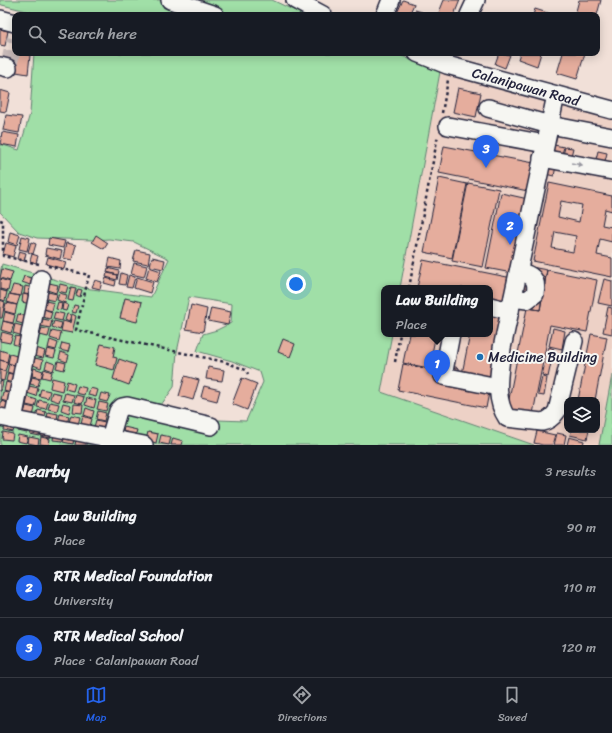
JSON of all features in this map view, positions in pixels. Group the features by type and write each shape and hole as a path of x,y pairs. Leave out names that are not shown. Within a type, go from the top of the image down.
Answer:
{"street":[{"path":"170,0 206,12"},
{"path":"295,0 317,12"},
{"path":"386,12 391,0"},
{"path":"470,12 476,0"},
{"path":"0,19 12,22"},
{"name":"Calanipawan Road","path":"425,56 450,65 612,110"},
{"path":"556,95 502,348 498,398 502,410 507,418 542,422 551,419 557,411 574,341"},
{"path":"488,108 550,125 612,137"},
{"path":"443,124 612,171"},
{"path":"41,279 7,418 109,442 144,445"},
{"path":"493,306 512,304"},
{"path":"450,337 443,376 498,387"},
{"path":"109,442 118,411 122,407 127,406 211,426"}],"path":[{"path":"410,285 443,124 450,65"},
{"path":"0,220 3,221 3,256 90,275 76,330 224,362 246,370 248,374"},
{"path":"395,362 399,337"}],"shaded area":[{"path":"440,72 612,114 612,375 599,445 534,445 381,392 391,337 493,337 493,285 401,285"}],"green space":[{"path":"0,0 272,0 298,12 31,12 0,4"},
{"path":"34,56 402,56 440,72 401,285 381,285 381,337 391,337 381,392 534,445 0,445 0,273 2,264 84,288 151,297 169,259 134,242 109,239 92,240 37,238 19,232 0,212 0,144 19,150 30,114","holes":["189,297 232,304 231,323 217,330 203,334 197,351 232,361 260,372 263,382 246,421 218,420 161,405 174,387 177,352"]},
{"path":"612,375 612,445 599,445"}],"building":[{"path":"403,0 414,4 410,12 397,12"},
{"path":"444,0 460,0 455,12 439,12"},
{"path":"579,0 601,0 598,12 576,12"},
{"path":"535,9 544,12 534,12"},
{"path":"0,29 8,31 5,46 0,45"},
{"path":"18,56 30,56 28,74 16,72"},
{"path":"498,56 510,56 505,68 495,64"},
{"path":"519,56 540,56 537,66 518,59"},
{"path":"562,56 584,56 577,79 557,73"},
{"path":"458,88 481,93 476,117 453,112"},
{"path":"0,90 10,93 6,112 0,111"},
{"path":"6,115 22,117 19,133 3,130"},
{"path":"2,132 19,135 17,147 0,144"},
{"path":"554,145 564,147 562,154 553,152"},
{"path":"444,146 534,163 528,191 439,173"},
{"path":"565,147 573,148 571,156 563,155"},
{"path":"598,151 607,153 605,161 596,159"},
{"path":"547,164 556,166 554,176 545,174"},
{"path":"439,178 467,184 452,258 424,252"},
{"path":"468,183 499,189 483,267 452,261"},
{"path":"549,183 612,196 612,211 605,209 602,225 612,227 612,242 600,239 597,255 612,258 612,277 533,261","holes":["561,201 582,205 579,222 558,217","555,232 576,236 573,252 552,248"]},
{"path":"501,193 528,199 512,273 486,268"},
{"path":"10,232 20,235 17,245 8,242"},
{"path":"96,235 108,243 104,249 92,242"},
{"path":"22,236 30,238 27,251 19,249"},
{"path":"49,238 65,241 63,248 48,245"},
{"path":"31,242 36,244 33,254 28,252"},
{"path":"6,243 16,246 13,257 3,254"},
{"path":"66,243 76,245 72,260 63,258"},
{"path":"46,248 62,251 60,259 45,255"},
{"path":"136,250 150,253 148,264 133,261"},
{"path":"19,251 26,253 24,261 17,259"},
{"path":"32,254 38,256 36,263 30,261"},
{"path":"48,257 66,262 64,269 46,264"},
{"path":"152,257 165,260 163,269 150,266"},
{"path":"110,258 121,261 120,269 108,267"},
{"path":"423,260 512,278 506,308 493,305 493,285 418,285"},
{"path":"134,263 147,266 144,277 131,274"},
{"path":"526,266 547,270 540,310 518,306"},
{"path":"149,267 161,271 157,282 146,278"},
{"path":"108,268 119,271 118,275 107,272"},
{"path":"2,269 13,272 10,281 0,278"},
{"path":"547,270 597,280 587,332 550,325 533,414 507,409 527,308 540,310"},
{"path":"107,273 118,275 117,280 106,277"},
{"path":"121,273 127,275 125,285 119,284"},
{"path":"129,275 135,277 132,288 126,287"},
{"path":"24,276 32,278 30,285 22,282"},
{"path":"137,277 153,282 150,293 134,288"},
{"path":"106,278 116,281 115,286 104,283"},
{"path":"0,279 10,282 8,291 0,289"},
{"path":"604,279 612,281 612,306 598,303"},
{"path":"95,280 102,282 100,289 92,287"},
{"path":"49,283 58,285 56,293 47,290"},
{"path":"60,284 68,286 66,293 58,291"},
{"path":"13,285 23,287 21,296 10,294"},
{"path":"25,286 33,288 32,295 24,294"},
{"path":"71,287 76,288 73,301 68,300"},
{"path":"78,289 82,290 80,297 76,295"},
{"path":"0,290 7,292 5,301 0,299"},
{"path":"48,292 57,294 55,301 46,299"},
{"path":"59,293 67,295 65,303 57,300"},
{"path":"9,294 20,296 17,305 7,302"},
{"path":"23,294 32,296 30,304 22,302"},
{"path":"125,298 142,302 137,322 120,318"},
{"path":"0,300 5,302 2,318 0,318"},
{"path":"46,301 54,303 52,311 44,309"},
{"path":"58,302 62,303 61,310 56,309"},
{"path":"6,303 17,305 15,314 4,311"},
{"path":"63,303 68,305 66,311 62,310"},
{"path":"74,305 78,306 76,313 72,312"},
{"path":"191,305 207,309 203,332 186,329"},
{"path":"608,307 612,308 612,334 603,332"},
{"path":"211,308 231,312 228,325 208,321"},
{"path":"44,309 52,312 50,319 42,317"},
{"path":"5,312 15,315 13,323 3,321"},
{"path":"55,312 64,314 62,321 53,319"},
{"name":"Medicine Building","path":"493,313 503,315 488,385 461,379 469,337 493,337"},
{"path":"18,314 28,316 26,325 16,322"},
{"path":"67,314 71,315 69,322 65,320"},
{"path":"72,314 76,316 72,333 61,331 63,321 70,323"},
{"path":"43,319 52,321 50,328 41,326"},
{"path":"3,321 14,324 11,333 1,330"},
{"path":"54,321 62,323 60,330 52,327"},
{"path":"15,324 26,327 23,336 13,333"},
{"path":"42,328 50,330 48,337 40,335"},
{"path":"553,328 565,331 562,349 549,346"},
{"path":"52,331 61,333 59,341 50,338"},
{"path":"2,332 13,335 10,343 0,341"},
{"path":"591,334 607,337 596,397 579,397"},
{"path":"15,336 26,338 23,347 13,344"},
{"path":"408,337 435,337 429,368 403,363"},
{"path":"283,339 295,344 290,357 278,352"},
{"path":"50,340 58,343 56,350 48,348"},
{"path":"62,343 70,345 68,352 60,350"},
{"path":"101,344 115,347 113,357 117,358 114,370 95,365"},
{"path":"549,347 554,349 548,377 542,375"},
{"path":"36,348 45,351 43,358 34,356"},
{"path":"47,349 56,351 54,358 45,356"},
{"path":"0,350 9,353 7,362 0,360"},
{"path":"61,352 69,355 67,362 59,359"},
{"path":"10,354 20,357 18,366 8,363"},
{"path":"35,358 43,360 41,368 33,365"},
{"path":"119,359 136,365 129,385 113,379"},
{"path":"0,360 8,362 5,371 0,370"},
{"path":"47,361 55,364 53,371 45,368"},
{"path":"58,361 66,363 64,370 56,368"},
{"path":"434,361 459,368 460,380 490,387 486,408 398,390 403,364 430,369"},
{"path":"9,364 19,366 17,375 7,372"},
{"path":"208,367 224,370 222,381 206,379"},
{"path":"34,368 43,371 41,378 32,376"},
{"path":"44,369 52,372 50,379 42,377"},
{"path":"0,370 6,372 4,381 0,380"},
{"path":"8,373 19,376 16,384 6,381"},
{"path":"185,376 199,380 193,400 179,396"},
{"path":"32,377 40,379 38,386 30,384"},
{"path":"542,377 547,378 544,396 538,395"},
{"path":"52,378 64,381 62,391 50,388"},
{"path":"242,378 257,384 247,410 232,404"},
{"path":"0,381 3,382 1,391 0,391"},
{"path":"67,381 75,384 73,391 65,389"},
{"path":"6,382 16,385 14,394 4,391"},
{"path":"29,386 38,388 36,396 27,393"},
{"path":"78,386 86,388 84,395 76,393"},
{"path":"204,386 220,390 217,401 201,397"},
{"path":"90,388 98,390 96,397 88,395"},
{"path":"41,389 50,391 48,398 39,396"},
{"path":"3,392 14,394 11,403 1,400"},
{"path":"52,392 61,394 59,402 50,399"},
{"path":"65,393 74,395 72,402 63,400"},
{"path":"101,393 110,395 107,402 99,400"},
{"path":"76,395 84,397 82,404 74,402"},
{"path":"28,397 37,400 35,407 26,405"},
{"path":"87,398 96,400 94,408 85,405"},
{"path":"39,400 48,402 46,409 37,407"},
{"path":"1,401 12,404 10,413 0,410"},
{"path":"50,402 59,404 57,411 48,409"},
{"path":"99,402 108,404 106,411 97,409"},
{"path":"63,403 71,405 69,413 61,410"},
{"path":"74,404 83,405 82,413 73,412"},
{"path":"26,406 35,408 33,416 24,413"},
{"path":"86,408 94,411 92,418 84,415"},
{"path":"38,410 46,412 44,419 36,417"},
{"path":"98,411 106,413 104,421 96,419"},
{"path":"48,412 58,414 57,419 47,418"},
{"path":"60,414 69,416 67,424 58,421"},
{"path":"71,415 80,417 78,425 69,422"},
{"path":"83,416 92,419 90,426 81,424"},
{"path":"96,420 105,422 103,429 94,427"},
{"path":"5,424 15,425 13,432 4,430"},
{"path":"19,425 29,427 27,433 18,431"},
{"path":"31,427 41,429 40,436 30,434"},
{"path":"124,427 137,430 134,440 122,437"},
{"path":"42,430 51,431 50,438 41,436"},
{"path":"537,431 555,435 552,445 534,443"},
{"path":"3,432 13,434 12,440 2,439"},
{"path":"148,432 158,434 156,443 146,440"},
{"path":"54,433 64,435 63,441 53,440"},
{"path":"557,433 566,435 564,445 554,445"},
{"path":"571,433 588,433 587,439 570,435"},
{"path":"18,435 28,437 26,443 17,441"},
{"path":"77,435 88,437 86,445 75,445"},
{"path":"161,435 171,437 169,445 159,443"},
{"path":"65,436 74,438 73,444 63,442"},
{"path":"29,437 39,439 38,445 28,443"},
{"path":"41,437 50,439 49,445 40,444"},
{"path":"569,437 584,441 583,445 567,445"},
{"path":"173,438 183,441 182,445 171,445"}],"tunnel":[{"path":"8,68 12,51"}],"place":[{"name":"RTR Medical School","path":"486,168"},
{"name":"RTR Medical Foundation","path":"510,245"},
{"name":"Medicine Building","path":"480,357"},
{"name":"Law Building","path":"437,383"}]}
